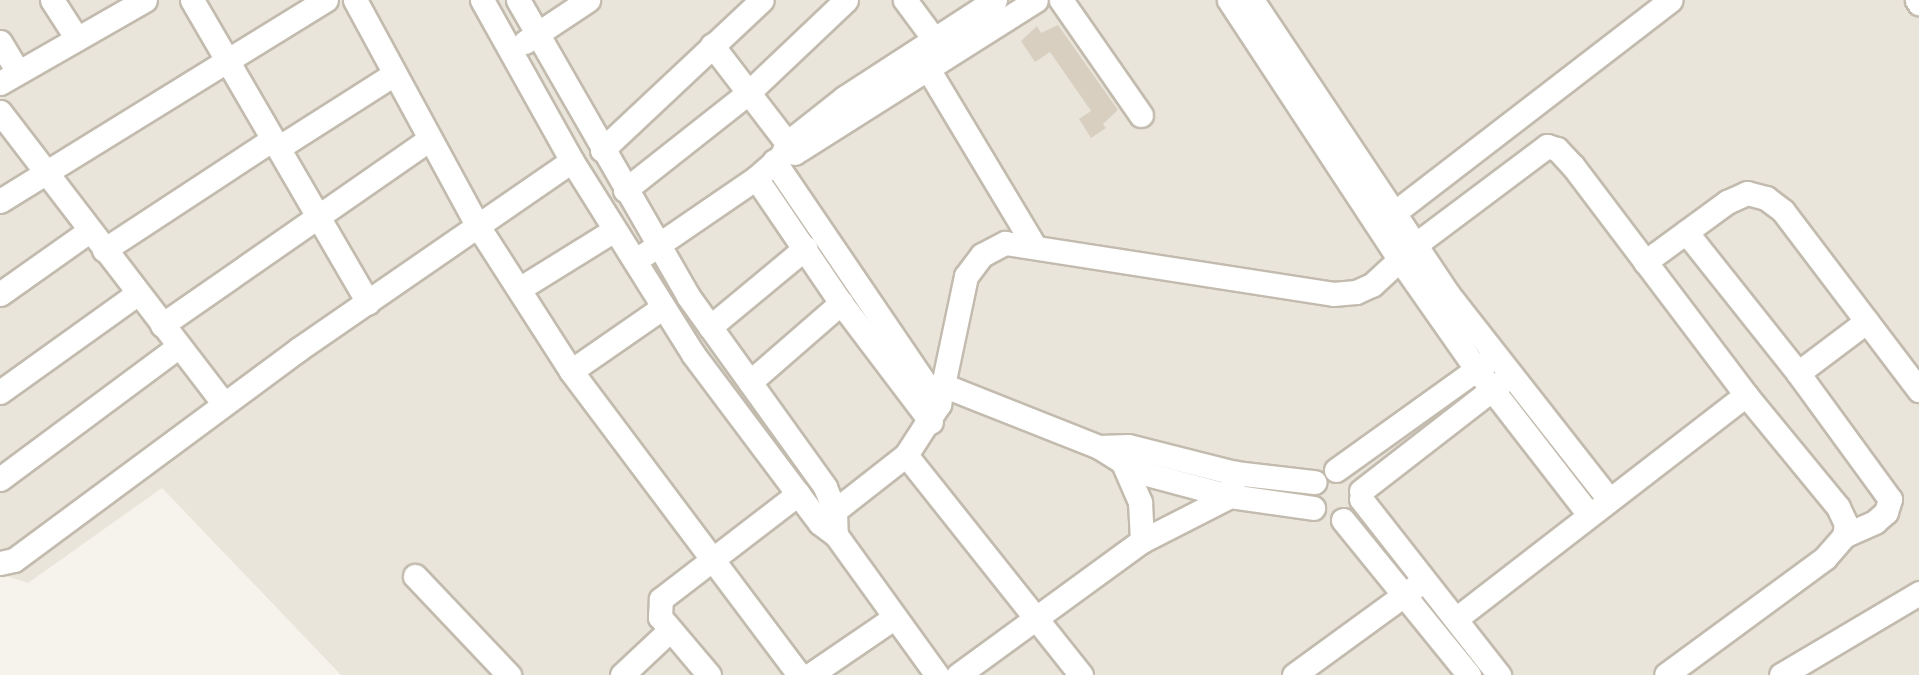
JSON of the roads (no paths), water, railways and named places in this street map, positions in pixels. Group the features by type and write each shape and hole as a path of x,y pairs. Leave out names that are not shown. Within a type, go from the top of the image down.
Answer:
{"street":[{"path":"52,0 76,37"},
{"path":"192,0 368,303"},
{"path":"0,201 44,171 326,0"},
{"path":"355,0 476,223 571,371 799,675"},
{"path":"482,0 572,161 662,309 798,494 830,523 892,619 937,675"},
{"path":"518,0 657,245 710,327 825,487 830,523"},
{"path":"511,51 588,0"},
{"path":"625,190 748,93 846,0"},
{"path":"905,0 925,45 929,71 1035,247"},
{"path":"634,262 756,178 844,97 995,0"},
{"path":"784,153 929,71 1036,0"},
{"path":"1061,0 1141,115"},
{"path":"1229,0 1408,252 1477,370 1588,513"},
{"path":"1252,0 1394,213 1408,252 1497,354 1608,498"},
{"path":"1394,213 1644,8 1671,0"},
{"path":"0,42 9,77 142,1"},
{"path":"602,150 712,46 751,4"},
{"path":"712,46 748,93 938,404"},
{"path":"104,250 276,143 394,74"},
{"path":"0,112 178,348 224,404"},
{"path":"162,325 430,139"},
{"path":"830,523 906,455 938,404 966,276 982,255 1005,243 1333,294 1372,285 1408,252 1536,152 1553,147 1746,395 1838,507 1846,524 1844,536"},
{"path":"0,563 14,560 224,404 476,223 572,161"},
{"path":"756,178 841,303 938,404 1099,447 1230,496 1313,508 1326,519 1343,520 1356,512 1361,495 1511,374"},
{"path":"1645,262 1747,193 1766,198 1783,211 1919,390"},
{"path":"519,289 614,230"},
{"path":"0,294 89,231"},
{"path":"1666,675 1825,558 1844,536 1875,522 1886,512 1890,499 1798,373 1686,232"},
{"path":"710,327 804,248"},
{"path":"0,392 137,293"},
{"path":"750,382 841,303"},
{"path":"571,371 662,309"},
{"path":"1798,373 1867,321"},
{"path":"0,479 178,348"},
{"path":"1125,456 1314,482 1336,470 1497,354"},
{"path":"1457,618 1588,513 1746,395"},
{"path":"906,455 1081,675"},
{"path":"1125,456 1140,502 1142,541"},
{"path":"1336,470 1352,476 1361,495 1499,675"},
{"path":"1230,496 1235,473"},
{"path":"1313,508 1314,482"},
{"path":"709,675 660,617 661,598 798,494"},
{"path":"958,675 1142,541 1230,496"},
{"path":"1343,520 1406,593 1469,675"},
{"path":"415,576 509,675"},
{"path":"1294,675 1425,579"},
{"path":"1781,675 1919,593"},
{"path":"810,675 892,619"},
{"path":"622,675 670,630"}]}
